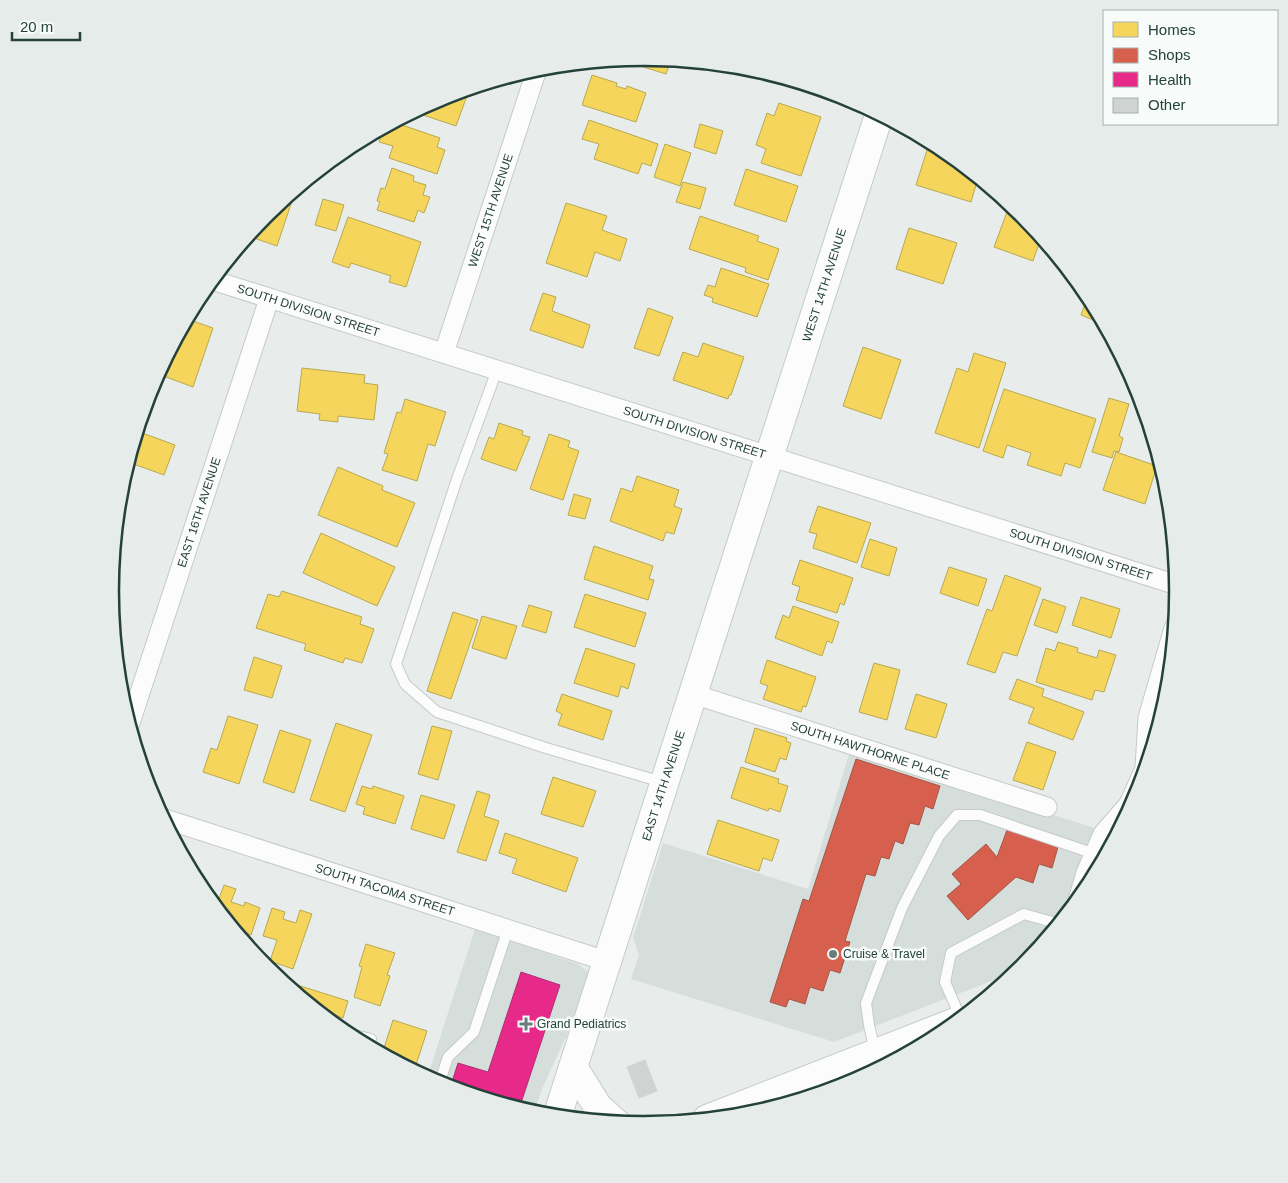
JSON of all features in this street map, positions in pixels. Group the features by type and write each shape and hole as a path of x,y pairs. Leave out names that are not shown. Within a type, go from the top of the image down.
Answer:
{"street":[{"name":"WEST 15TH AVENUE","path":"444,353 534,78"},
{"name":"WEST 14TH AVENUE","path":"770,455 877,121"},
{"name":"SOUTH DIVISION STREET","path":"220,282 1169,582"},
{"name":"EAST 16TH AVENUE","path":"134,714 269,299"},
{"name":"EAST 14TH AVENUE","path":"559,1110 770,455"},
{"path":"1148,737 1148,718 1165,659"},
{"name":"SOUTH HAWTHORNE PLACE","path":"693,694 1047,807"},
{"path":"1088,872 1103,834 1119,816"},
{"name":"SOUTH TACOMA STREET","path":"172,821 606,961"},
{"path":"744,1107 849,1074 904,1048"},
{"path":"574,1067 598,1107 608,1116"}],"lane":[{"path":"497,370 457,479 396,664 405,684 437,712 546,748 665,783"},
{"path":"877,1061 866,1004 902,908 939,836 957,815 980,815 1094,854"},
{"path":"958,1012 945,982 951,953 1024,914 1052,922"},
{"path":"442,1076 448,1057 474,1032 508,929"}],"shaded area":[{"path":"850,751 1110,833 1081,883 1061,911 1039,938 998,978 834,1042 631,979 639,955 633,938 663,843 808,889"},
{"path":"475,929 578,964 588,972 590,977 587,991 542,1089 537,1106 475,1089 429,1071"}],"building: Homes":[{"path":"641,66 669,67 666,74"},
{"path":"592,75 617,83 616,86 626,89 627,86 646,93 636,122 582,105"},
{"path":"467,97 456,126 423,115"},
{"path":"779,103 821,117 801,176 761,163 766,149 756,145 767,113 774,116"},
{"path":"589,120 658,144 651,166 642,163 638,174 594,159 599,144 582,139"},
{"path":"700,124 723,131 716,154 694,147"},
{"path":"403,125 440,138 437,147 445,150 437,174 389,158 393,146 379,142 381,137"},
{"path":"665,144 691,153 680,186 654,177"},
{"path":"927,150 976,185 971,202 916,185"},
{"path":"392,168 414,176 413,181 426,185 423,195 430,197 424,213 418,210 414,222 377,210 380,202 377,201 381,188 385,189"},
{"path":"746,169 798,186 786,222 734,205"},
{"path":"683,182 706,188 700,209 676,202"},
{"path":"323,199 344,205 336,231 315,225"},
{"path":"291,203 277,246 255,238"},
{"path":"566,203 607,216 602,230 627,239 620,261 595,252 587,277 546,263"},
{"path":"1007,212 1039,245 1033,261 994,247"},
{"path":"700,216 759,236 757,241 779,249 768,280 745,272 746,268 689,249"},
{"path":"348,217 421,242 406,287 389,282 391,276 351,263 349,268 332,262"},
{"path":"909,228 957,243 943,284 896,269"},
{"path":"721,268 769,284 757,317 712,302 713,298 704,295 708,285 715,287"},
{"path":"543,293 556,297 552,311 590,325 583,348 530,330"},
{"path":"1084,305 1093,320 1081,315"},
{"path":"648,308 673,317 659,356 634,348"},
{"path":"194,321 213,328 193,387 165,377"},
{"path":"703,343 744,357 728,399 673,380 683,352 698,357"},
{"path":"863,347 901,360 881,419 843,406"},
{"path":"974,353 1006,363 979,448 935,433 957,368 968,372"},
{"path":"302,368 365,375 364,383 378,385 374,420 338,416 338,422 319,420 320,414 297,411"},
{"path":"1004,389 1096,419 1080,468 1065,463 1061,476 1027,465 1031,453 1007,445 1003,458 983,451"},
{"path":"1109,398 1129,404 1119,436 1123,438 1119,452 1114,451 1112,458 1092,452"},
{"path":"405,399 446,412 435,446 428,444 417,481 382,470 388,454 384,453 397,412 401,413"},
{"path":"499,423 523,431 522,435 530,437 516,471 481,459 489,437 494,439"},
{"path":"144,434 175,445 164,475 135,465"},
{"path":"549,434 570,441 568,447 579,451 563,500 530,489"},
{"path":"1116,452 1153,465 1155,472 1145,504 1103,490"},
{"path":"338,467 383,486 382,490 415,503 397,547 318,515"},
{"path":"637,476 679,490 674,506 682,509 674,534 666,532 663,541 610,521 621,488 632,492"},
{"path":"574,494 591,499 585,519 568,515"},
{"path":"818,506 871,523 857,563 813,548 817,534 809,532"},
{"path":"321,533 395,567 377,606 303,573"},
{"path":"870,539 897,548 889,576 861,567"},
{"path":"594,546 653,566 649,579 654,580 648,600 584,579"},
{"path":"800,560 853,578 844,605 840,603 837,613 796,600 800,587 792,584"},
{"path":"949,567 987,579 978,606 940,593"},
{"path":"1005,575 1041,588 1017,656 1003,652 995,673 967,664 987,609 992,611"},
{"path":"282,591 362,617 360,624 374,629 362,663 345,658 343,663 304,650 306,644 256,628 268,594 279,597"},
{"path":"585,594 646,613 635,647 574,627"},
{"path":"1081,597 1120,609 1111,638 1072,625"},
{"path":"1043,599 1066,607 1057,633 1034,625"},
{"path":"529,605 552,612 546,633 522,626"},
{"path":"793,606 839,622 832,643 827,641 822,656 775,638 783,615 789,618"},
{"path":"453,612 478,620 451,699 427,691"},
{"path":"482,616 517,626 506,659 472,648"},
{"path":"1058,642 1078,648 1077,652 1097,658 1099,650 1116,655 1104,692 1095,690 1092,700 1036,682 1046,648 1055,651"},
{"path":"586,648 635,664 628,689 621,686 618,697 574,683"},
{"path":"254,657 282,666 272,698 244,690"},
{"path":"767,660 816,677 806,707 803,706 801,712 763,699 768,686 760,683"},
{"path":"874,663 900,670 887,720 859,712"},
{"path":"1017,679 1044,689 1042,696 1084,712 1073,740 1028,723 1034,708 1009,699"},
{"path":"562,694 612,711 603,740 558,725 562,714 556,711"},
{"path":"916,694 947,704 936,738 905,729"},
{"path":"228,716 258,725 239,784 203,772 211,748 217,750"},
{"path":"336,723 372,735 345,812 310,800"},
{"path":"432,726 452,731 438,780 418,774"},
{"path":"755,728 787,738 786,741 791,743 786,760 780,758 775,772 745,762"},
{"path":"280,730 311,740 294,793 263,782"},
{"path":"1027,742 1056,752 1043,790 1013,780"},
{"path":"741,767 779,779 778,783 788,786 780,812 769,808 768,811 731,798"},
{"path":"553,777 596,791 583,827 541,814"},
{"path":"362,786 372,789 373,786 404,796 395,824 363,814 365,807 356,804"},
{"path":"477,791 490,795 484,816 499,821 486,861 457,852"},
{"path":"421,795 455,805 444,839 411,829"},
{"path":"718,820 779,840 772,861 763,858 759,871 707,854"},
{"path":"505,833 578,858 566,892 512,873 517,859 499,853"},
{"path":"224,885 236,889 231,902 244,906 245,902 260,908 251,935 244,932 219,899"},
{"path":"272,908 285,912 283,919 296,923 300,910 312,914 293,969 270,960 277,940 263,936"},
{"path":"366,944 395,953 387,975 390,976 380,1006 354,997 362,967 359,966"},
{"path":"297,985 348,1001 343,1018 334,1015 324,1008"},
{"path":"393,1020 427,1031 416,1065 384,1048"}],"building: Shops":[{"path":"856,759 940,786 933,809 925,806 919,825 910,823 903,844 895,841 889,859 881,857 875,876 866,874 845,941 850,942 840,973 830,970 823,991 810,987 805,1004 789,999 786,1007 770,1002 803,899 809,901"},
{"path":"1007,830 1058,847 1052,868 1039,864 1033,883 1016,877 968,920 947,896 961,884 952,874 986,844 997,857"}],"building: Health":[{"name":"Grand Pediatrics","path":"521,972 560,985 521,1102 452,1081 458,1063 488,1072"}],"building: Other":[{"path":"645,1060 657,1091 639,1098 627,1067"}],"place":[{"name":"Cruise & Travel","path":"833,954"},
{"name":"Grand Pediatrics","path":"526,1024"}]}
